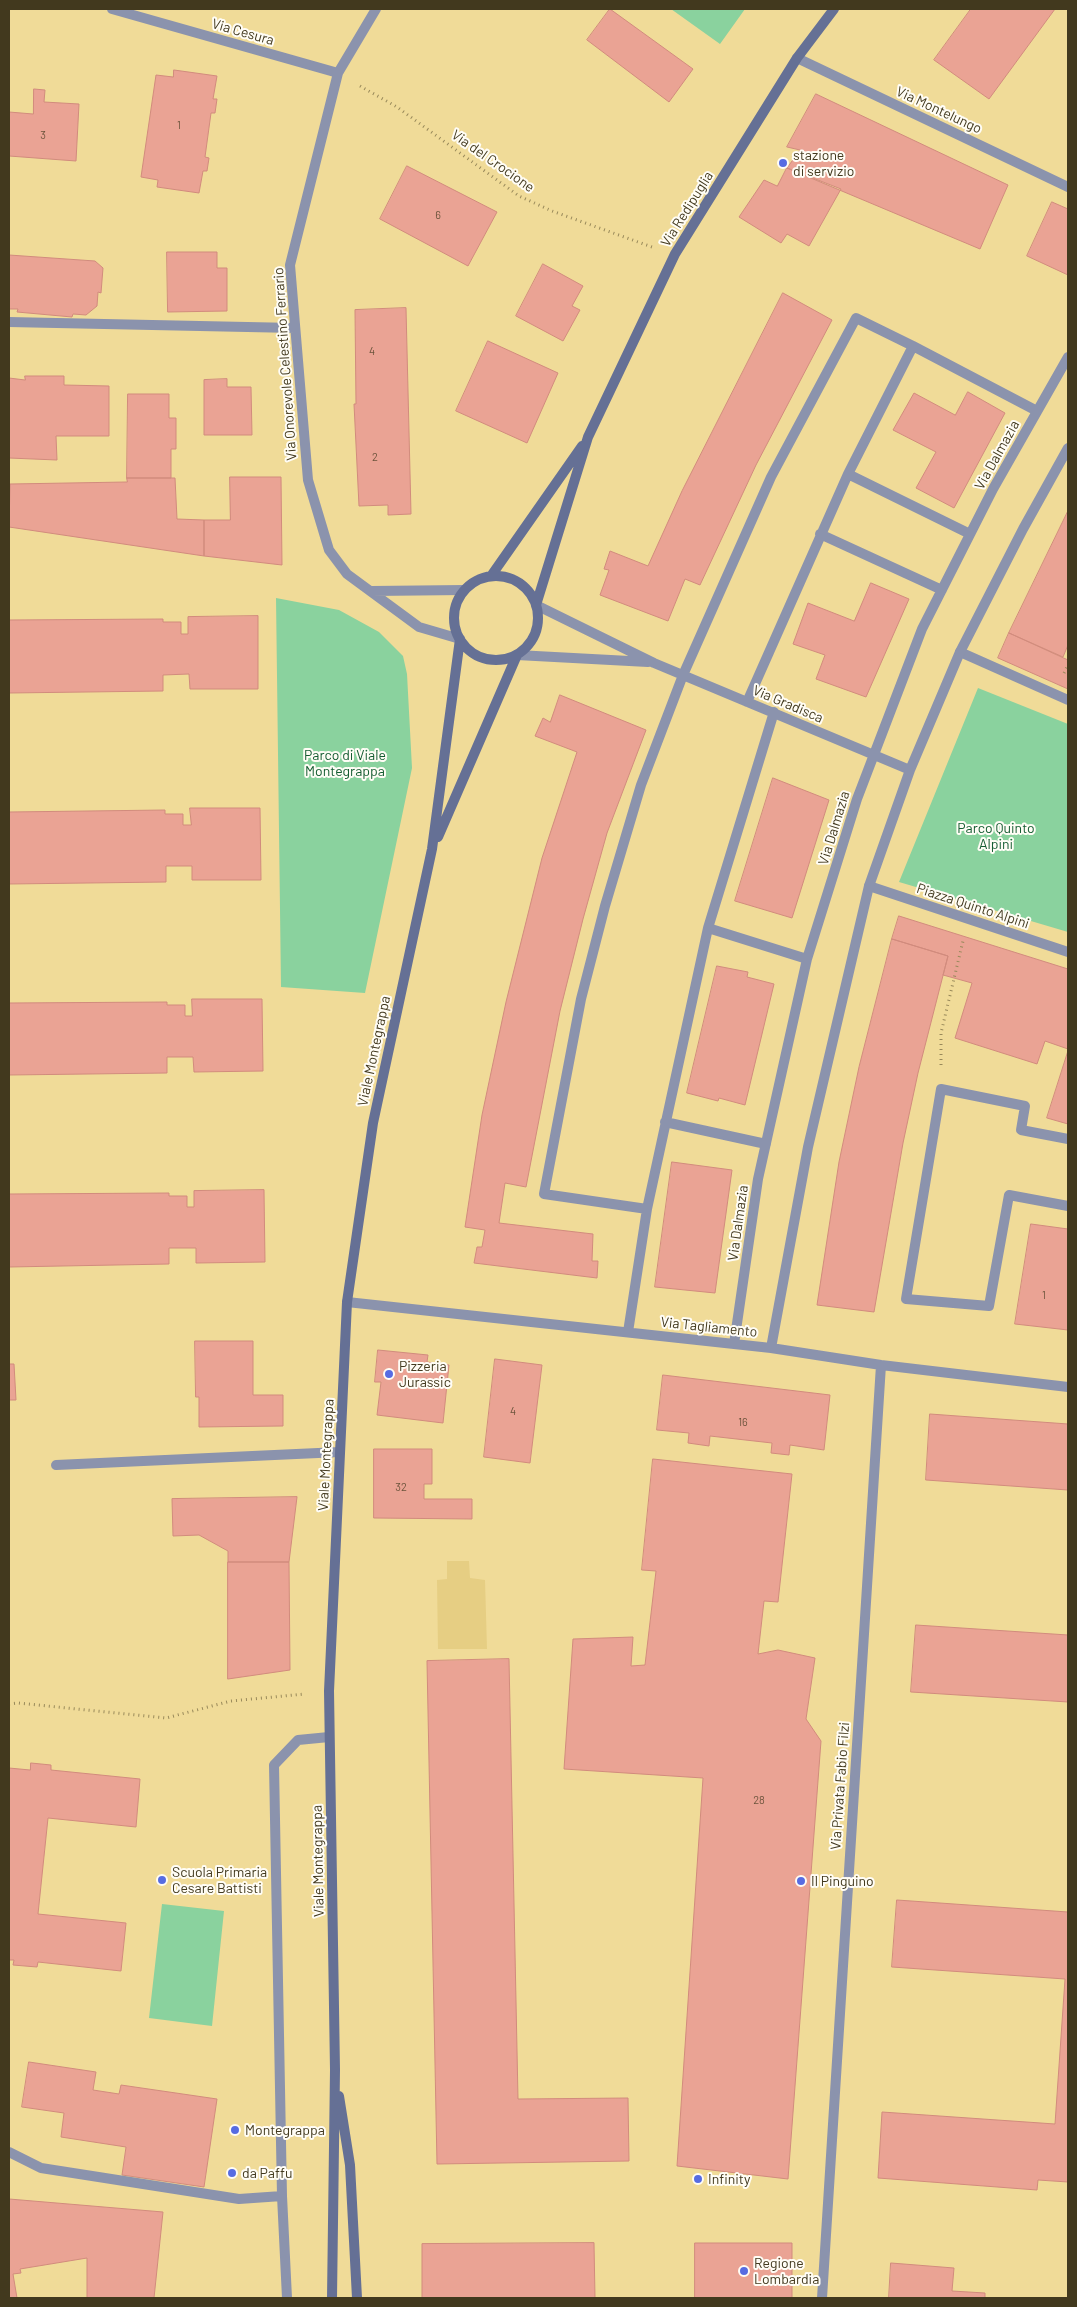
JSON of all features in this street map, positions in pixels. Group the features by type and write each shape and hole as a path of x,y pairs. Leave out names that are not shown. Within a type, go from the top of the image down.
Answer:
{"main road":[{"name":"Via Redipuglia","path":"536,605 588,437 675,254 797,58 834,9"},
{"name":"Via Redipuglia","path":"491,576 588,437"},
{"path":"464,590 476,581 491,576 506,577 519,582 530,593 536,605"},
{"name":"Viale Montegrappa","path":"332,2298 335,2070 329,1692 347,1302 373,1123 432,849 460,639 454,623 456,606 464,590"},
{"name":"Viale Montegrappa","path":"432,849 517,655 528,646 535,633 538,619 536,605"},
{"path":"460,639 471,652 486,659 502,659 517,655"},
{"name":"Viale Montegrappa","path":"335,2070 350,2165 357,2298"}],"street":[{"name":"Via Cesura","path":"112,9 338,73"},
{"name":"Via Onorevole Celestino Ferrario","path":"376,9 338,73 290,265 308,480 329,550 347,574 419,627 460,639"},
{"name":"Via Montelungo","path":"797,58 1068,187"},
{"path":"646,1209 544,1194 581,999 602,916 641,785 683,675 771,477 856,318 1037,411"},
{"path":"9,322 295,328"},
{"path":"747,702 820,534 848,474 913,346"},
{"name":"Via Dalmazia","path":"734,1344 758,1179 807,959 872,755 922,629 993,489 1068,357"},
{"path":"771,1348 808,1147 869,886 910,770 960,652 1023,529 1068,448"},
{"path":"848,474 970,534"},
{"path":"820,534 942,590"},
{"path":"372,592 464,590"},
{"name":"Via Gradisca","path":"536,605 683,675 910,770"},
{"path":"960,652 1068,700"},
{"name":"Via Gradisca","path":"517,655 654,662"},
{"path":"628,1332 646,1209 708,928 774,712"},
{"name":"Piazza Quinto Alpini","path":"869,886 1068,952"},
{"path":"708,928 807,959"},
{"path":"1068,1138 1021,1130 1025,1106 941,1089 906,1299 989,1306 1009,1195 1068,1206"},
{"path":"665,1122 766,1144"},
{"name":"Via Tagliamento","path":"347,1302 771,1348 881,1365 1068,1387"},
{"name":"Via Privata Fabio Filzi","path":"822,2298 881,1365"},
{"path":"56,1465 340,1452"},
{"path":"287,2298 282,2196 274,1765 298,1740 329,1738"},
{"path":"9,2152 40,2168 239,2199 282,2196"}],"path":[{"name":"Via del Crocione","path":"338,73 397,107 519,196 552,211 675,254"},
{"path":"941,1089 941,1033 968,919"},
{"path":"9,1704 18,1703 99,1710 166,1718 231,1701 286,1695"}],"shaded area":[{"path":"447,1561 469,1561 470,1578 485,1580 487,1649 438,1649 437,1580 447,1579"}],"green space":[{"path":"671,9 745,9 720,44"},
{"name":"Parco di Viale Montegrappa","path":"276,598 339,610 379,632 403,656 407,674 412,768 365,993 281,987"},
{"name":"Parco Quinto Alpini","path":"978,688 1068,724 1068,932 899,882"},
{"path":"162,1904 224,1911 212,2026 149,2018"}],"building":[{"path":"610,9 693,69 669,102 587,40"},
{"path":"971,9 1055,9 989,99 934,60"},
{"path":"174,70 217,76 213,99 217,99 215,113 211,113 205,157 209,158 207,171 203,171 199,193 157,187 158,180 141,177 156,75 173,77"},
{"path":"34,89 45,90 44,102 79,104 76,161 9,156 9,112 33,114"},
{"path":"816,94 1008,185 980,249 787,168 800,150 787,147"},
{"path":"407,166 497,212 468,266 380,219"},
{"path":"787,168 841,189 809,246 787,234 781,243 739,217 764,180 777,186"},
{"path":"1052,202 1068,209 1068,275 1027,256"},
{"path":"167,252 217,252 217,268 227,268 227,311 168,312"},
{"path":"9,255 95,261 103,268 101,293 98,292 97,306 86,315 73,314 72,317 17,312 18,309 9,309"},
{"path":"543,264 583,286 572,306 580,310 563,341 516,316"},
{"path":"783,293 832,320 756,465 700,585 685,579 668,621 600,595 609,570 604,569 610,551 648,566 682,491"},
{"path":"406,308 411,514 388,515 388,505 359,506 354,404 356,404 355,310"},
{"path":"488,341 558,373 527,443 456,411"},
{"path":"25,376 64,376 64,385 109,386 109,436 56,436 57,460 9,458 9,378 25,380"},
{"path":"227,379 227,387 251,387 252,435 204,435 204,380"},
{"path":"968,392 1005,413 954,508 916,488 936,452 893,430 914,393 955,415"},
{"path":"128,394 169,394 169,418 176,418 176,449 171,449 171,478 127,478"},
{"path":"230,477 281,477 282,565 204,556 204,520 230,520"},
{"path":"127,478 175,478 177,519 204,520 204,556 9,527 10,484 127,482"},
{"path":"1068,511 1068,645 1063,657 1009,633"},
{"path":"871,583 909,599 866,697 816,679 825,655 793,644 808,603 854,621"},
{"path":"258,616 258,689 190,689 189,674 163,675 163,691 9,693 9,620 163,619 163,622 181,622 181,634 188,634 188,617"},
{"path":"1009,633 1068,660 1068,689 998,658"},
{"path":"560,695 646,730 607,833 583,919 560,1011 526,1187 505,1183 499,1223 593,1234 592,1261 598,1261 597,1278 474,1263 477,1247 482,1247 485,1230 465,1227 482,1115 506,1002 542,858 577,752 535,736 543,718 550,722"},
{"path":"773,778 829,800 792,918 735,901"},
{"path":"190,808 260,808 261,880 192,880 192,866 166,866 166,882 9,884 9,812 165,810 165,814 183,814 183,825 191,825"},
{"path":"899,916 1068,969 1068,1049 1045,1041 1037,1064 955,1038 972,983 943,975 948,956 892,939"},
{"path":"892,939 948,956 918,1073 903,1143 874,1312 817,1305 839,1162 859,1067"},
{"path":"717,966 748,972 747,977 774,984 745,1105 719,1098 718,1101 687,1093"},
{"path":"192,999 262,999 263,1071 194,1072 193,1057 167,1057 167,1073 9,1075 9,1003 167,1002 167,1005 185,1005 185,1016 192,1016"},
{"path":"1068,1051 1068,1124 1047,1118"},
{"path":"672,1162 732,1170 715,1293 655,1287"},
{"path":"264,1190 265,1262 196,1263 196,1248 169,1248 169,1264 9,1267 9,1194 169,1193 169,1196 187,1196 187,1207 194,1207 194,1191"},
{"path":"1031,1224 1068,1229 1068,1330 1015,1324"},
{"path":"195,1341 253,1341 253,1395 283,1395 283,1426 199,1427 199,1397 196,1397"},
{"path":"378,1350 428,1355 427,1362 449,1365 443,1423 377,1415 381,1382 375,1382"},
{"path":"495,1359 542,1365 530,1463 484,1457"},
{"path":"9,1364 14,1364 16,1400 9,1400"},
{"path":"663,1375 830,1395 824,1450 790,1445 789,1455 771,1453 772,1443 710,1436 709,1446 688,1443 689,1433 657,1430"},
{"path":"930,1414 1068,1424 1068,1490 926,1480"},
{"path":"374,1449 432,1449 432,1484 424,1484 424,1499 472,1499 472,1519 374,1518"},
{"path":"653,1459 792,1474 778,1602 764,1601 758,1654 778,1650 815,1658 806,1719 821,1741 788,2179 677,2166 703,1778 564,1769 573,1639 633,1637 631,1666 645,1665 656,1571 642,1570"},
{"path":"297,1497 289,1562 228,1562 228,1551 199,1535 173,1536 172,1499"},
{"path":"228,1562 289,1562 290,1670 228,1679"},
{"path":"916,1625 1068,1635 1068,1702 911,1692"},
{"path":"509,1659 518,2099 628,2098 629,2161 437,2164 427,1661"},
{"path":"31,1763 51,1765 51,1770 140,1779 136,1827 48,1818 38,1914 126,1923 121,1971 38,1962 37,1967 13,1965 14,1960 9,1960 9,1768 30,1770"},
{"path":"897,1900 1068,1912 1068,2182 1038,2180 1037,2190 878,2178 882,2112 1055,2124 1065,1979 892,1967"},
{"path":"29,2062 96,2072 93,2090 119,2094 121,2085 217,2099 204,2187 122,2175 126,2147 61,2137 64,2113 22,2107"},
{"path":"9,2199 163,2212 154,2298 87,2298 87,2258 20,2269 21,2273 13,2274 17,2298 9,2298"},
{"path":"594,2243 595,2298 422,2298 422,2244"},
{"name":"Regione Lombardia","path":"695,2243 792,2243 792,2298 695,2298"},
{"path":"891,2263 954,2268 952,2291 985,2293 985,2298 889,2298"}],"place":[{"name":"stazione di servizio","path":"783,163"},
{"name":"Pizzeria Jurassic","path":"389,1374"},
{"name":"Scuola Primaria Cesare Battisti","path":"162,1880"},
{"name":"Il Pinguino","path":"801,1881"},
{"name":"Montegrappa","path":"235,2130"},
{"name":"da Paffu","path":"232,2173"},
{"name":"Infinity","path":"698,2179"},
{"name":"Regione Lombardia","path":"744,2271"}]}
